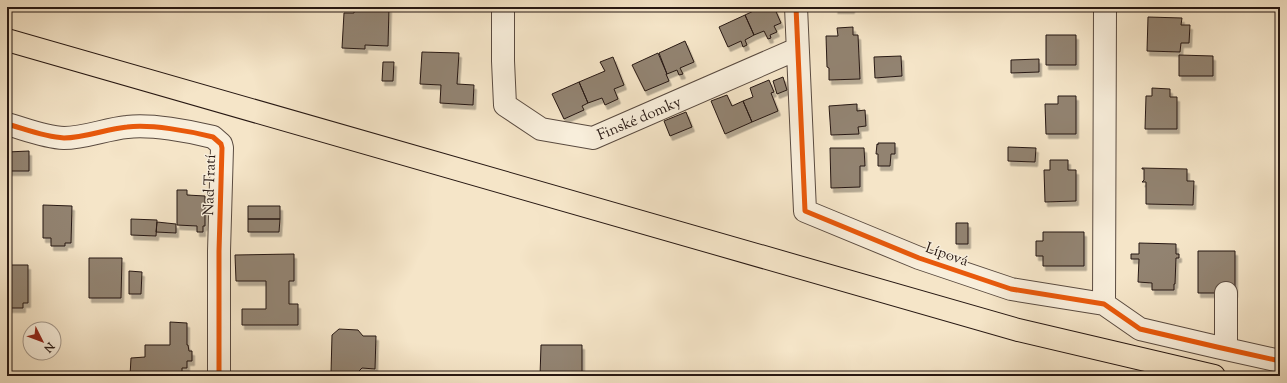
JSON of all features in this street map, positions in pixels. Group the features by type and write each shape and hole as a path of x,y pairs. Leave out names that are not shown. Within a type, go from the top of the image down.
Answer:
{"main road":[{"path":"7,40 1010,328 1214,376"}],"street":[{"name":"Finské domky","path":"503,7 505,105 541,128 593,138 798,49"},
{"name":"Lípová","path":"796,7 804,210 918,258 1011,289 1104,304 1140,329 1280,360"},
{"path":"1104,304 1105,7"},
{"name":"Nad Tratí","path":"7,124 43,135 64,138 127,127 148,126 213,137 221,144 219,376"},
{"path":"1226,293 1226,349"}],"building":[{"path":"367,7 389,8 388,46 365,45 365,49 342,48 344,13 367,11"},
{"path":"762,7 774,7 781,23 774,26 777,32 770,35 771,38 768,39 764,31 754,35 745,15"},
{"path":"836,7 852,7 852,9 835,9"},
{"path":"745,15 754,35 745,40 747,45 743,47 741,41 728,47 719,27"},
{"path":"1148,17 1182,18 1181,25 1190,25 1189,43 1181,43 1180,52 1147,51"},
{"path":"853,27 853,35 858,35 860,79 829,80 826,36 838,36 837,28"},
{"path":"1046,35 1076,35 1076,65 1046,65"},
{"path":"685,41 694,62 680,68 683,74 679,75 677,70 667,74 659,53"},
{"path":"422,52 459,53 457,84 474,85 473,105 440,103 441,85 420,84"},
{"path":"658,53 669,81 645,91 632,65"},
{"path":"1179,55 1213,56 1213,76 1179,76"},
{"path":"901,56 902,76 875,78 874,57"},
{"path":"613,57 624,85 614,89 618,99 605,105 602,98 588,103 579,82 605,71 600,62"},
{"path":"1039,59 1039,72 1011,73 1011,60"},
{"path":"383,62 394,62 393,81 382,81"},
{"path":"783,77 787,90 777,94 773,81"},
{"path":"769,80 774,92 771,93 778,111 752,122 743,101 753,97 750,88"},
{"path":"579,82 588,103 582,106 584,110 564,119 552,94"},
{"path":"1152,88 1170,89 1170,97 1177,97 1177,129 1145,129 1146,96 1152,96"},
{"path":"727,95 732,106 743,101 752,122 725,134 711,101"},
{"path":"1058,96 1076,96 1076,134 1046,134 1045,104 1058,104"},
{"path":"857,104 857,111 865,110 866,126 858,127 859,134 831,135 829,106"},
{"path":"686,112 692,127 670,136 664,121"},
{"path":"878,143 895,143 895,154 891,154 890,166 878,166 878,154 876,154"},
{"path":"1008,147 1036,148 1035,162 1008,161"},
{"path":"830,148 864,148 865,166 860,166 860,187 831,188"},
{"path":"29,151 29,171 7,171 7,152"},
{"path":"1050,160 1068,160 1068,170 1076,170 1076,201 1045,202 1044,170 1050,170"},
{"path":"1142,168 1187,169 1187,181 1194,181 1193,205 1146,204 1146,182 1142,182 1144,180 1144,169"},
{"path":"177,190 187,190 187,195 205,196 205,226 203,226 203,232 197,232 197,226 177,225"},
{"path":"43,205 72,206 71,243 65,243 65,246 51,246 51,238 43,238"},
{"path":"248,206 280,206 280,219 248,219"},
{"path":"131,219 157,220 156,236 131,235"},
{"path":"248,219 280,219 279,232 248,232"},
{"path":"157,222 176,224 176,233 156,232"},
{"path":"956,223 968,223 968,244 956,244"},
{"path":"1043,232 1084,232 1084,266 1043,266 1043,256 1036,256 1036,241 1043,241"},
{"path":"1139,243 1176,244 1176,254 1179,254 1179,258 1176,258 1174,290 1152,290 1152,283 1138,282 1139,259 1131,259 1131,254 1139,254"},
{"path":"1198,251 1235,251 1235,293 1198,293"},
{"path":"294,254 294,281 289,281 289,304 298,304 298,325 242,325 242,309 266,309 266,281 236,281 235,255"},
{"path":"89,258 122,258 121,298 89,298"},
{"path":"7,265 28,265 28,303 23,303 23,308 9,308 7,304"},
{"path":"129,271 142,272 141,294 129,294"},
{"path":"170,322 187,323 187,345 189,351 192,351 192,361 187,361 187,368 182,368 182,376 130,376 131,358 145,357 145,345 170,345"},
{"path":"339,329 358,330 363,336 376,336 375,369 362,368 357,373 331,373 332,335"},
{"path":"541,345 582,345 582,376 540,376"}],"cycle path":[{"path":"796,7 805,211 919,258 1011,289 1104,304 1140,329 1280,361"},
{"path":"7,124 42,134 64,138 80,137 127,127 158,127 182,130 213,137 221,144 219,376"}]}
